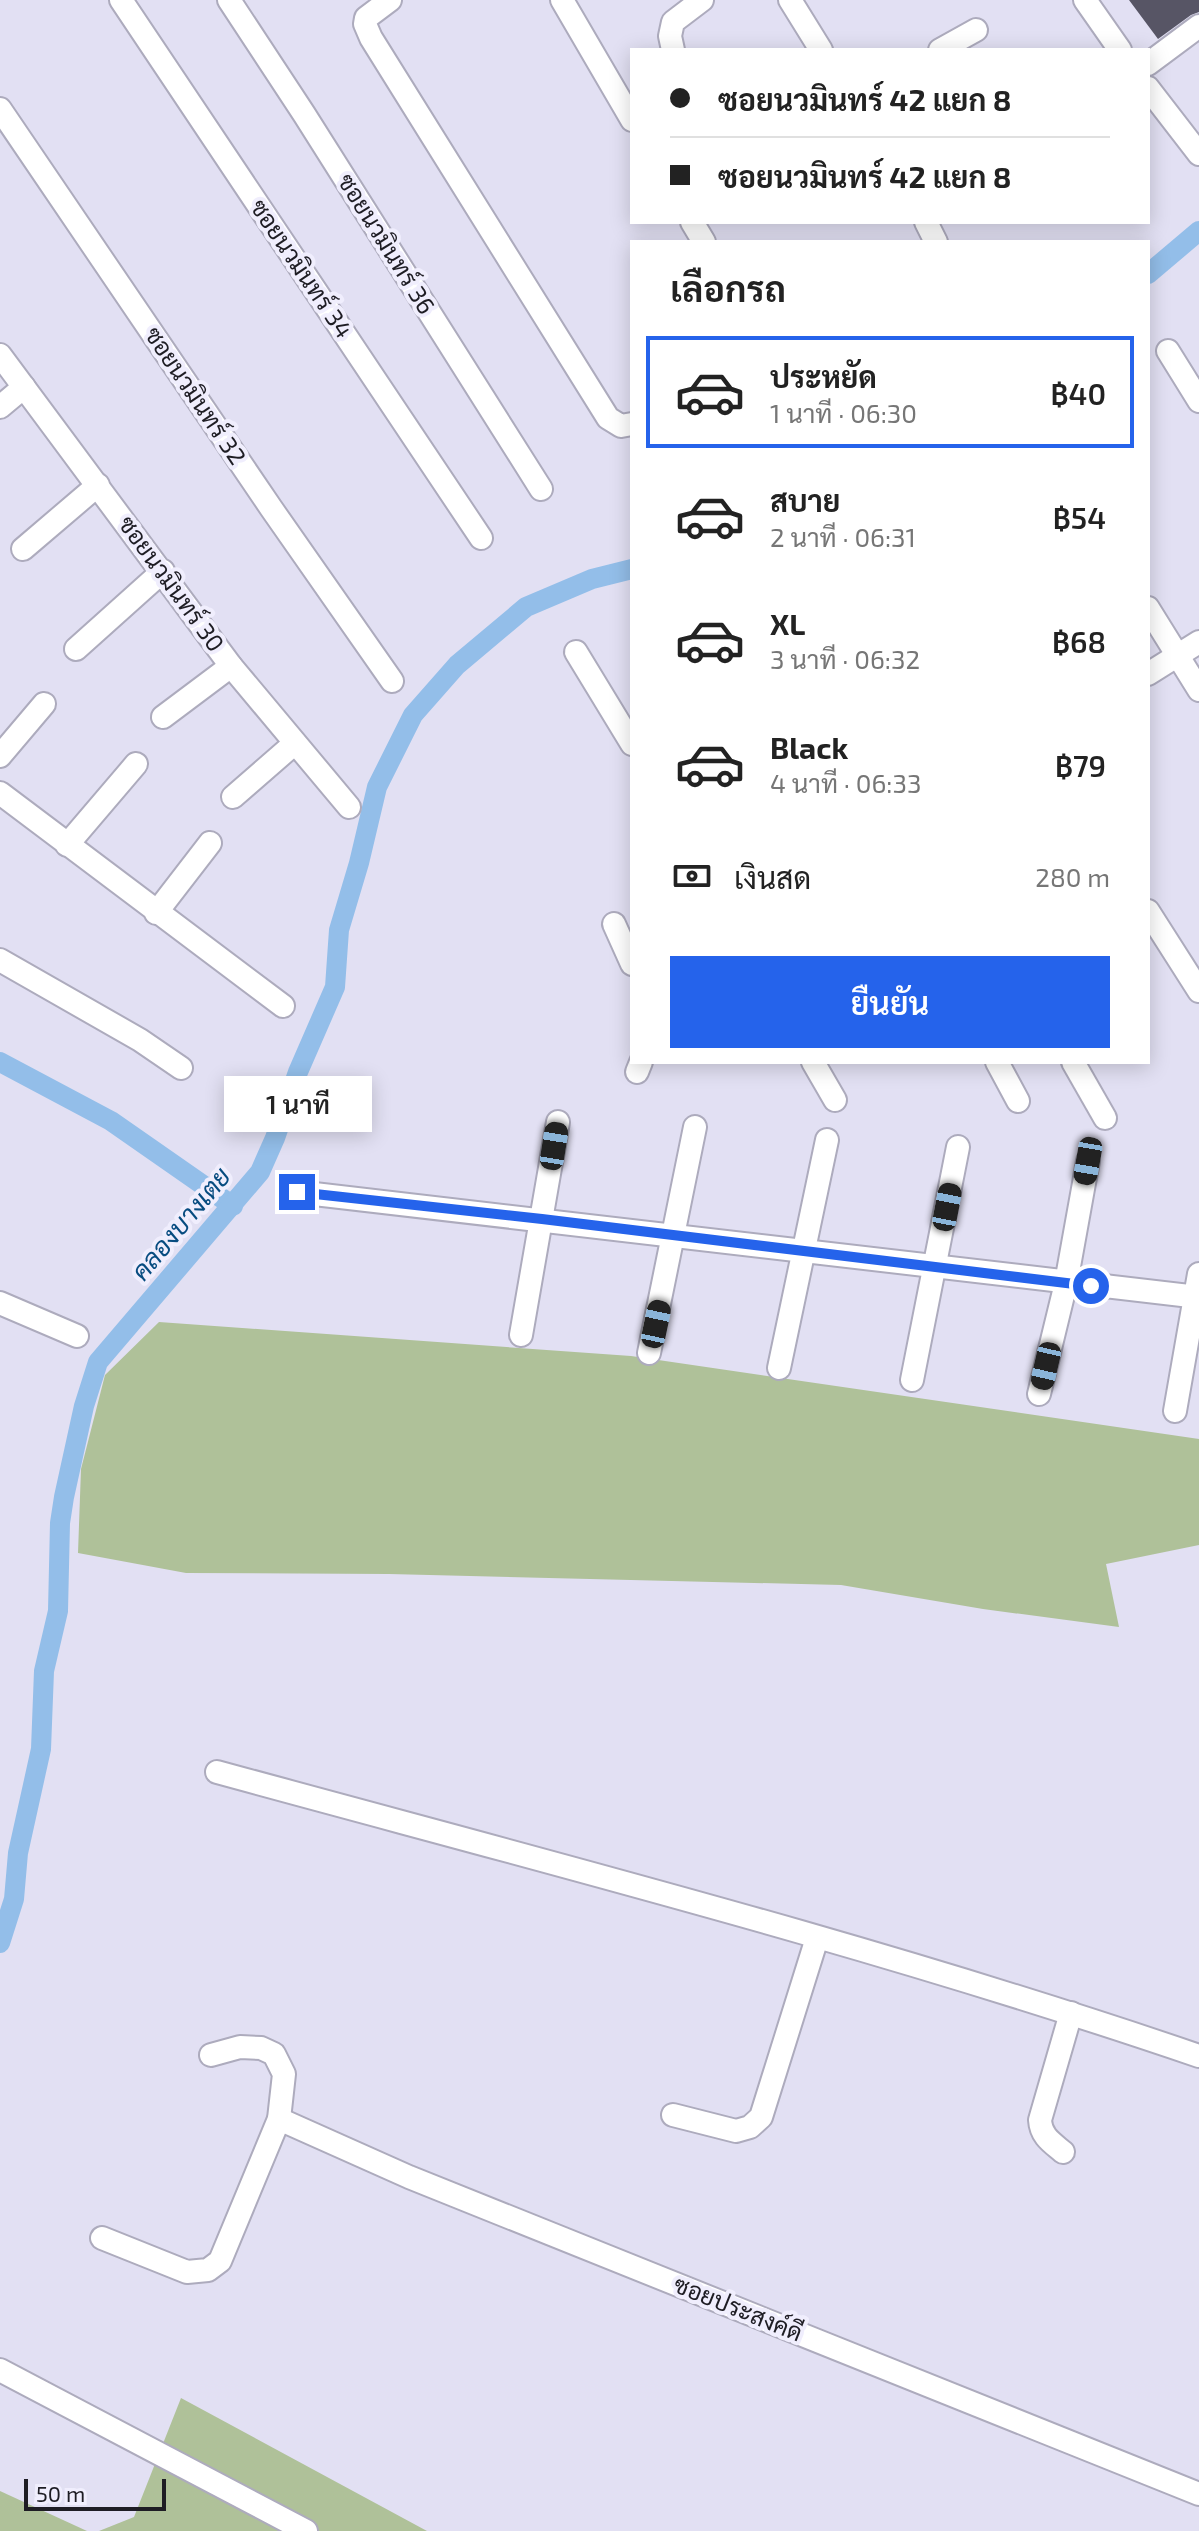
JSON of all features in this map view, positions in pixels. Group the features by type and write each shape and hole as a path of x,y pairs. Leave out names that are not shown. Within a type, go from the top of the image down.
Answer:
{"street":[{"name":"ซอยนวมินทร์ 34","path":"121,0 481,538"},
{"name":"ซอยนวมินทร์ 36","path":"229,0 541,489"},
{"path":"390,0 366,18 365,24 371,38 608,418 621,426 630,424"},
{"path":"562,0 630,117"},
{"path":"673,48 670,36 673,22 702,0"},
{"path":"790,0 820,48"},
{"path":"1085,0 1119,48"},
{"path":"1150,63 1199,26"},
{"path":"944,48 976,30"},
{"path":"1150,91 1199,154"},
{"name":"ซอยนวมินทร์ 32","path":"0,109 392,681"},
{"path":"1168,351 1199,401"},
{"name":"ซอยนวมินทร์ 30","path":"0,355 231,666 349,807"},
{"path":"0,407 24,387"},
{"path":"23,549 98,485"},
{"path":"76,649 163,571"},
{"path":"1150,611 1199,690"},
{"path":"1150,673 1199,642"},
{"path":"576,652 625,715 630,736"},
{"path":"163,717 231,666"},
{"path":"0,756 44,704"},
{"path":"233,797 295,743"},
{"path":"67,845 136,764"},
{"path":"0,793 283,1006"},
{"path":"156,913 210,843"},
{"path":"1150,914 1199,991"},
{"path":"614,924 630,960"},
{"path":"0,960 140,1040 181,1068"},
{"path":"814,1064 835,1100"},
{"path":"998,1064 1018,1101"},
{"path":"1074,1064 1105,1118"},
{"path":"521,1335 558,1122"},
{"path":"649,1353 695,1127"},
{"path":"779,1368 827,1140"},
{"path":"912,1380 958,1147"},
{"path":"1039,1394 1066,1283 1088,1161"},
{"path":"297,1192 1197,1297"},
{"path":"1175,1411 1199,1274"},
{"path":"0,1303 77,1336"},
{"path":"217,1772 817,1938 1071,2013 1199,2056"},
{"path":"673,2115 736,2131 750,2127 761,2117 817,1938"},
{"path":"1063,2152 1045,2137 1040,2130 1040,2120 1071,2013"},
{"path":"102,2238 187,2272 208,2270 220,2261 279,2119 284,2074 274,2054 261,2048 240,2047 211,2055"},
{"name":"ซอยประสงค์ดี","path":"279,2119 409,2177 1199,2494"},
{"path":"0,2370 306,2531"}],"green space":[{"path":"159,1322 631,1356 1199,1439 1199,1545 1106,1564 1119,1627 983,1609 841,1585 389,1574 186,1573 78,1553 81,1469 105,1375"},
{"path":"181,2398 427,2531 99,2531 134,2517"},
{"path":"0,2491 87,2531 0,2531"}],"building":[{"path":"1129,0 1199,0 1199,12 1158,39"}],"waterway":[{"name":"คลองบางเตย","path":"1150,272 1199,231"},
{"name":"คลองบางเตย","path":"0,1943 14,1899 18,1853 41,1749 44,1671 58,1611 60,1523 64,1497 84,1406 98,1362 260,1172 335,987 339,930 377,787 413,715 457,665 526,607 592,579 630,570"},
{"path":"0,1062 111,1121 233,1206"}],"route":[{"path":"297,1192 1091,1286"}]}
